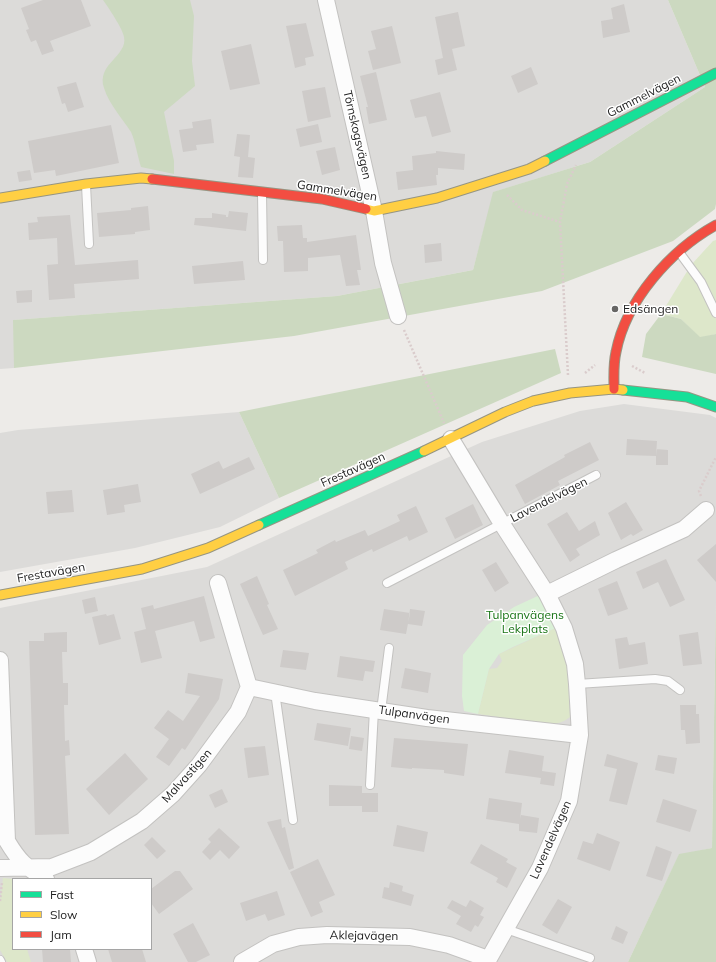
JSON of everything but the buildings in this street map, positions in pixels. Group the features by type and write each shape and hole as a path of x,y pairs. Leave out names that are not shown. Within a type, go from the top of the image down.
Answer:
{"street":[{"name":"Törnskogsvägen","path":"326,0 374,211 383,263 398,316"},
{"name":"Gammelvägen","path":"0,198 86,184 141,178 322,199 374,211 437,198 529,169 716,73"},
{"path":"614,389 613,363 621,331 636,304 655,276 679,251 707,229 716,225"},
{"name":"Frestavägen","path":"0,595 142,569 208,548 451,439 505,412 533,401 570,393 614,389 687,397 716,407"},
{"name":"Lavendelvägen","path":"451,439 502,524 547,594 564,628 575,664 577,684 580,735 569,801 540,868 487,961"},
{"path":"547,594 616,560 684,530 706,510"},
{"path":"218,583 249,687"},
{"path":"0,660 7,841 27,868 44,878"},
{"name":"Tulpanvägen","path":"249,687 315,701 427,718 580,735"},
{"name":"Malvastigen","path":"2,868 52,867 91,852 142,821 173,794 199,765 238,712 249,687"},
{"name":"Aklejavägen","path":"242,962 273,944 299,938 327,935 410,937 449,945 487,961"},
{"path":"84,950 88,962"}],"lane":[{"path":"86,184 89,244"},
{"path":"262,192 263,260"},
{"path":"679,251 701,282 716,313"},
{"name":"Lavendelvägen","path":"502,524 596,476"},
{"path":"387,583 502,524"},
{"path":"370,784 377,710 389,648"},
{"path":"577,684 655,679 668,681 680,690"},
{"path":"275,692 293,820"},
{"path":"506,929 590,958"}],"path":[{"path":"568,379 560,222 567,184 576,164"},
{"path":"492,180 522,210 560,222"},
{"path":"398,316 451,439"},
{"path":"706,510 699,491 716,457"},
{"path":"0,902 2,868"}],"shaded area":[{"path":"0,0 668,0 705,87 590,162 494,192 473,270 337,296 14,320 14,368 0,369"},
{"path":"624,404 710,415 716,418 716,601 712,848 679,855 628,962 0,962 0,608 207,567 482,442 580,411"},
{"path":"239,412 279,498 220,527 135,548 0,572 0,433 18,430"}],"green space":[{"path":"103,0 190,0 194,16 192,61 195,86 164,112 174,161 174,174 141,167 131,132 106,94 103,80 104,73 121,50 124,44 124,37 112,13"},
{"path":"668,0 716,0 716,204 715,209 673,241 542,291 294,336 14,368 13,320 337,296 473,270 493,192 590,162 705,87"},
{"path":"716,240 716,334 700,338 681,319 661,314 691,265 713,241"},
{"path":"661,314 681,319 700,337 716,334 716,374 642,357 646,334"},
{"path":"555,349 561,373 279,498 239,412"},
{"name":"Tulpanvägens Lekplats","path":"542,594 558,627 499,654 489,669 478,714 464,711 462,696 463,655 487,625 514,607"},
{"path":"716,601 716,962 628,962 679,854 712,848"},
{"path":"558,627 567,655 570,717 559,723 547,724 478,714 489,669 497,668 502,661 499,654"},
{"path":"3,878 12,879 12,950 27,950 31,962 7,962 0,950 0,901"}],"traffic: fast":[{"path":"545,161 716,73"},
{"path":"623,390 687,397 716,407"},
{"path":"259,525 424,451"}],"traffic: slow":[{"path":"366,209 374,211 437,198 529,169 545,161"},
{"path":"0,198 86,184 141,178 152,179"},
{"path":"424,451 505,412 533,401 570,393 614,389 623,390"},
{"path":"0,595 142,569 208,548 259,525"}],"traffic: jam":[{"path":"152,179 322,199 366,209"},
{"path":"614,389 614,361 621,333 640,296 667,262 683,248 716,225"}],"place":[{"name":"Edsängen","path":"615,309"}]}
